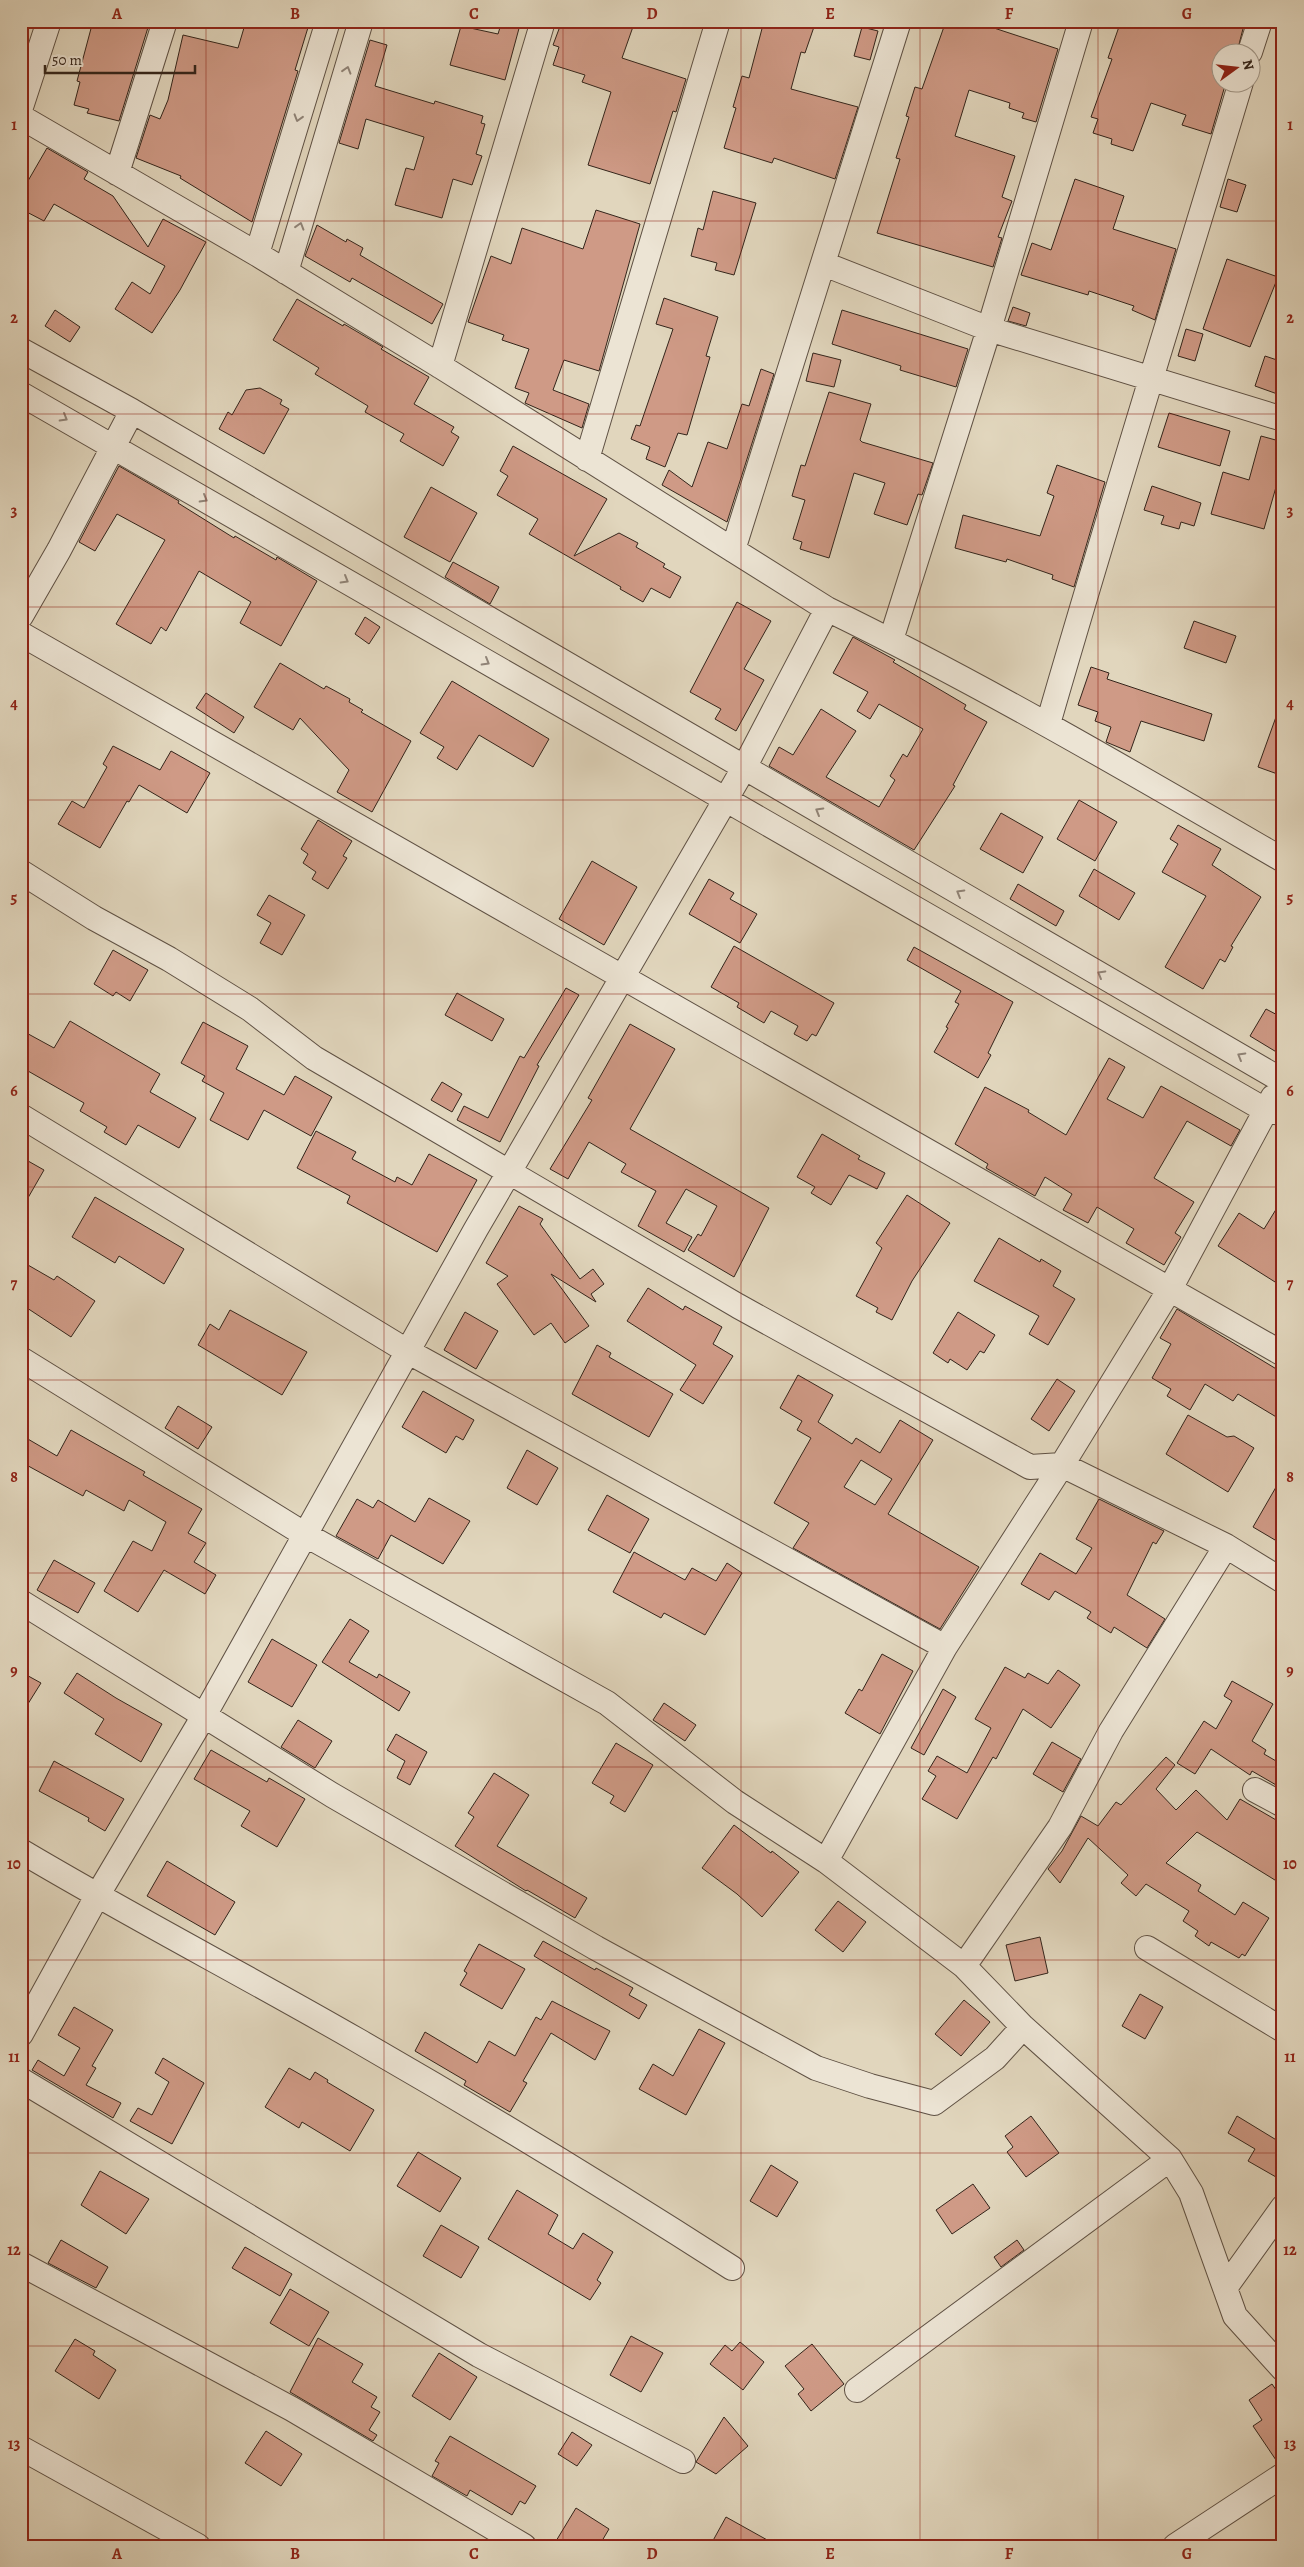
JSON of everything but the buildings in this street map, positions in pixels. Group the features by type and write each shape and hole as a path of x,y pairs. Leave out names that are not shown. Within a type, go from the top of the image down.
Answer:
{"street":[{"path":"21,107 49,21"},
{"path":"117,173 165,21"},
{"path":"256,254 328,21"},
{"path":"286,272 362,21"},
{"path":"440,366 544,21"},
{"path":"586,459 718,21"},
{"path":"733,550 899,21"},
{"path":"891,640 990,329 1081,21"},
{"path":"1253,42 1260,21"},
{"path":"1048,724 1117,487 1152,380 1238,92"},
{"path":"21,117 286,272 828,609 891,640 1048,724 1283,860"},
{"path":"824,264 990,329 1283,419"},
{"path":"21,350 132,411 1282,1080 1275,1112 1170,1289 1062,1465 945,1647 826,1861"},
{"path":"21,394 725,800 1275,1112"},
{"path":"21,616 132,411"},
{"path":"21,2034 97,1896 205,1714 508,1172 744,768 828,609"},
{"path":"21,634 1283,1354"},
{"path":"21,872 94,918 169,959 250,1009 314,1058 754,1316 1030,1467 1062,1465 1226,1546 1283,1581"},
{"path":"21,1116 407,1351 945,1647"},
{"path":"21,1359 304,1534 607,1703 735,1802 826,1861 964,1966 1023,2028 1170,2159 1191,2193 1235,2316 1283,2369"},
{"path":"964,1966 1060,1827 1111,1730 1226,1546"},
{"path":"21,1602 205,1714 332,1795 596,1948 816,2068 870,2086 934,2103 995,2058 1023,2028"},
{"path":"1255,1790 1283,1806"},
{"path":"21,1851 97,1896 357,2040 617,2194 732,2268"},
{"path":"1147,1948 1283,2030"},
{"path":"21,2080 479,2355 683,2461"},
{"path":"857,2390 1170,2159"},
{"path":"1225,2288 1283,2207"},
{"path":"21,2264 292,2410 524,2546"},
{"path":"21,2448 198,2546"},
{"path":"1175,2546 1283,2475"}]}
